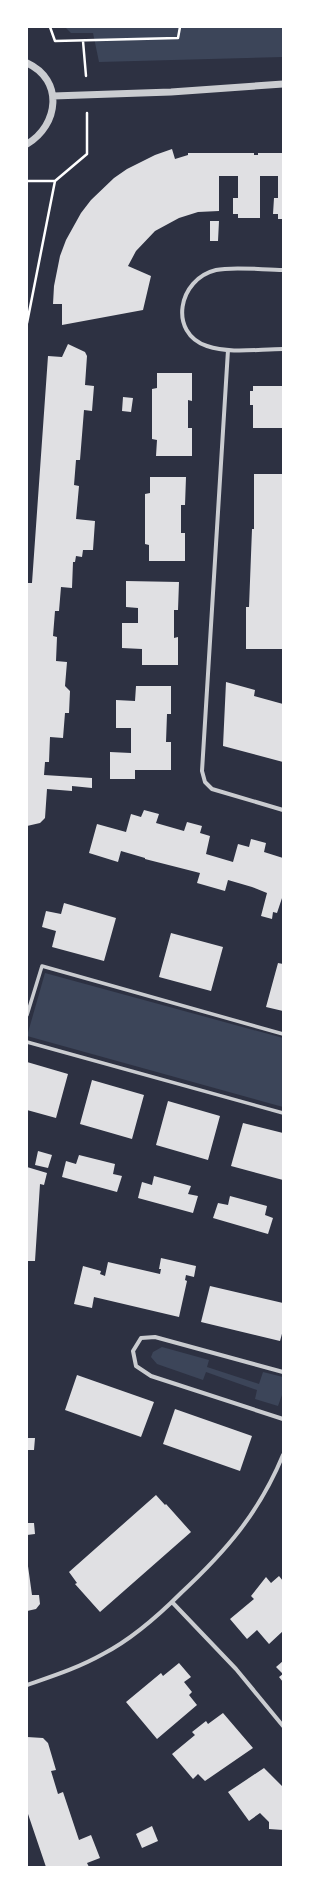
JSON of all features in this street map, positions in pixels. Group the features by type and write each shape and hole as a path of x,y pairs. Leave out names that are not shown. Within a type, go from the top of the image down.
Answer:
{"street":[{"path":"27,63 39,71 43,76 51,89 53,96 51,117 46,127 40,134 27,144"},
{"path":"53,96 171,92 283,84"},
{"path":"283,270 217,270 198,277 190,286 185,297 182,311 184,323 189,333 206,346 228,350 283,349"},
{"path":"228,350 202,771 205,782 212,789 283,810"},
{"path":"27,1016 42,966 283,1034"},
{"path":"27,1042 283,1113"},
{"path":"283,1372 155,1337 141,1338 133,1351 136,1366 151,1376 283,1419"},
{"path":"27,1685 76,1668 104,1654 143,1627 172,1602 224,1551 241,1530 264,1494 283,1455"},
{"path":"172,1602 236,1670 283,1726"}],"path":[{"path":"50,27 56,41 178,38 180,27"},
{"path":"27,323 55,181 87,154 87,95 83,41"},
{"path":"27,181 55,181"}],"shaded area":[{"path":"65,27 283,27 283,57 99,62 93,33 71,33"},
{"path":"45,973 283,1038 283,1107 27,1036"},
{"path":"162,1347 209,1360 207,1367 259,1384 263,1372 283,1377 283,1392 278,1406 255,1399 257,1390 206,1372 203,1380 157,1364 151,1357 153,1352"}],"building":[{"path":"172,149 175,159 188,155 188,153 254,153 254,155 258,155 258,153 283,153 283,219 278,219 278,214 273,214 274,198 278,198 278,176 260,176 260,218 238,218 238,214 233,214 233,198 238,198 238,176 219,176 219,211 198,212 179,218 155,231 136,251 128,266 151,276 143,310 62,325 62,304 53,304 54,286 60,256 66,240 81,213 91,200 114,178 127,169 155,155"},
{"path":"210,221 219,221 218,241 210,241"},
{"path":"68,344 85,352 87,356 85,385 94,386 92,411 84,410 80,460 76,460 74,485 79,486 76,519 95,521 93,550 83,550 82,557 76,556 75,562 73,562 72,588 61,587 59,611 55,611 53,636 57,637 56,661 67,662 65,686 70,691 69,713 65,713 63,738 50,737 49,762 45,762 44,775 92,778 92,788 72,786 72,791 47,789 45,818 40,823 27,826 27,583 32,583 48,356 62,357"},
{"path":"157,373 192,373 192,401 188,400 188,428 192,428 192,456 156,456 157,440 152,439 152,389 157,388"},
{"path":"253,386 283,386 283,428 253,428 253,405 250,405 250,391 253,391"},
{"path":"123,397 133,398 131,412 122,411"},
{"path":"254,474 283,474 283,649 246,649 246,607 249,607 252,529 254,529"},
{"path":"150,477 186,477 185,505 181,505 181,533 185,533 185,561 149,561 149,545 145,544 145,494 150,493"},
{"path":"126,581 179,582 178,610 174,610 174,638 178,637 178,665 142,665 142,649 122,648 122,623 138,623 138,608 126,607"},
{"path":"226,682 255,690 254,696 283,704 283,762 223,746"},
{"path":"136,686 171,686 171,714 167,714 166,742 171,742 171,770 135,770 135,779 110,779 110,752 131,753 131,728 116,728 116,700 135,701"},
{"path":"144,810 159,814 156,823 184,831 187,822 202,826 200,833 210,836 206,854 233,862 238,844 249,847 251,839 266,843 264,852 283,858 283,895 277,913 273,912 272,919 261,916 267,893 252,887 228,880 225,891 197,883 200,873 145,859 121,851 118,862 89,853 97,824 126,832 131,814 141,817"},
{"path":"64,903 116,918 104,961 52,947 56,931 42,927 46,911 61,914"},
{"path":"171,933 223,947 211,991 159,977"},
{"path":"278,963 283,964 283,1011 266,1007"},
{"path":"27,1062 68,1074 56,1118 27,1110"},
{"path":"92,1080 144,1095 132,1139 80,1124"},
{"path":"168,1101 220,1116 208,1160 156,1145"},
{"path":"243,1123 283,1133 283,1180 231,1166"},
{"path":"38,1151 52,1155 48,1168 35,1165"},
{"path":"79,1155 115,1164 113,1174 122,1176 117,1192 62,1177 66,1161 76,1164"},
{"path":"27,1167 47,1173 44,1185 40,1184 35,1261 27,1261"},
{"path":"154,1176 191,1186 188,1194 198,1196 193,1213 138,1198 142,1182 152,1185"},
{"path":"230,1196 267,1206 265,1215 273,1218 268,1234 213,1218 218,1203 228,1205"},
{"path":"161,1258 196,1266 194,1277 186,1275 185,1280 187,1281 179,1317 94,1297 92,1308 74,1304 83,1266 101,1271 100,1274 105,1276 108,1262 160,1274 161,1269 159,1269"},
{"path":"210,1286 283,1303 283,1330 280,1341 201,1322"},
{"path":"77,1375 154,1402 141,1437 65,1410"},
{"path":"175,1409 252,1436 240,1471 163,1444"},
{"path":"27,1438 35,1438 34,1450 27,1450"},
{"path":"156,1495 191,1532 100,1612 75,1584 77,1583 69,1572"},
{"path":"27,1523 34,1523 35,1534 27,1535"},
{"path":"27,1559 32,1595 39,1595 40,1604 36,1609 27,1611"},
{"path":"279,1576 283,1581 283,1631 269,1644 257,1630 247,1639 230,1619 254,1599 251,1596 266,1577 271,1583"},
{"path":"283,1661 283,1674 276,1667"},
{"path":"179,1663 191,1677 184,1682 192,1692 189,1695 197,1705 157,1739 126,1702 161,1673 163,1676"},
{"path":"283,1674 283,1682 279,1677"},
{"path":"223,1713 253,1748 205,1781 198,1774 193,1779 172,1754 195,1735 192,1732 206,1721 208,1724"},
{"path":"27,1737 43,1738 48,1743 56,1770 51,1771 58,1794 63,1792 79,1840 91,1835 100,1858 87,1863 89,1867 46,1867 27,1811"},
{"path":"264,1768 283,1787 283,1830 269,1829 269,1822 260,1813 249,1821 228,1792"},
{"path":"152,1826 158,1841 142,1848 136,1834"}]}
